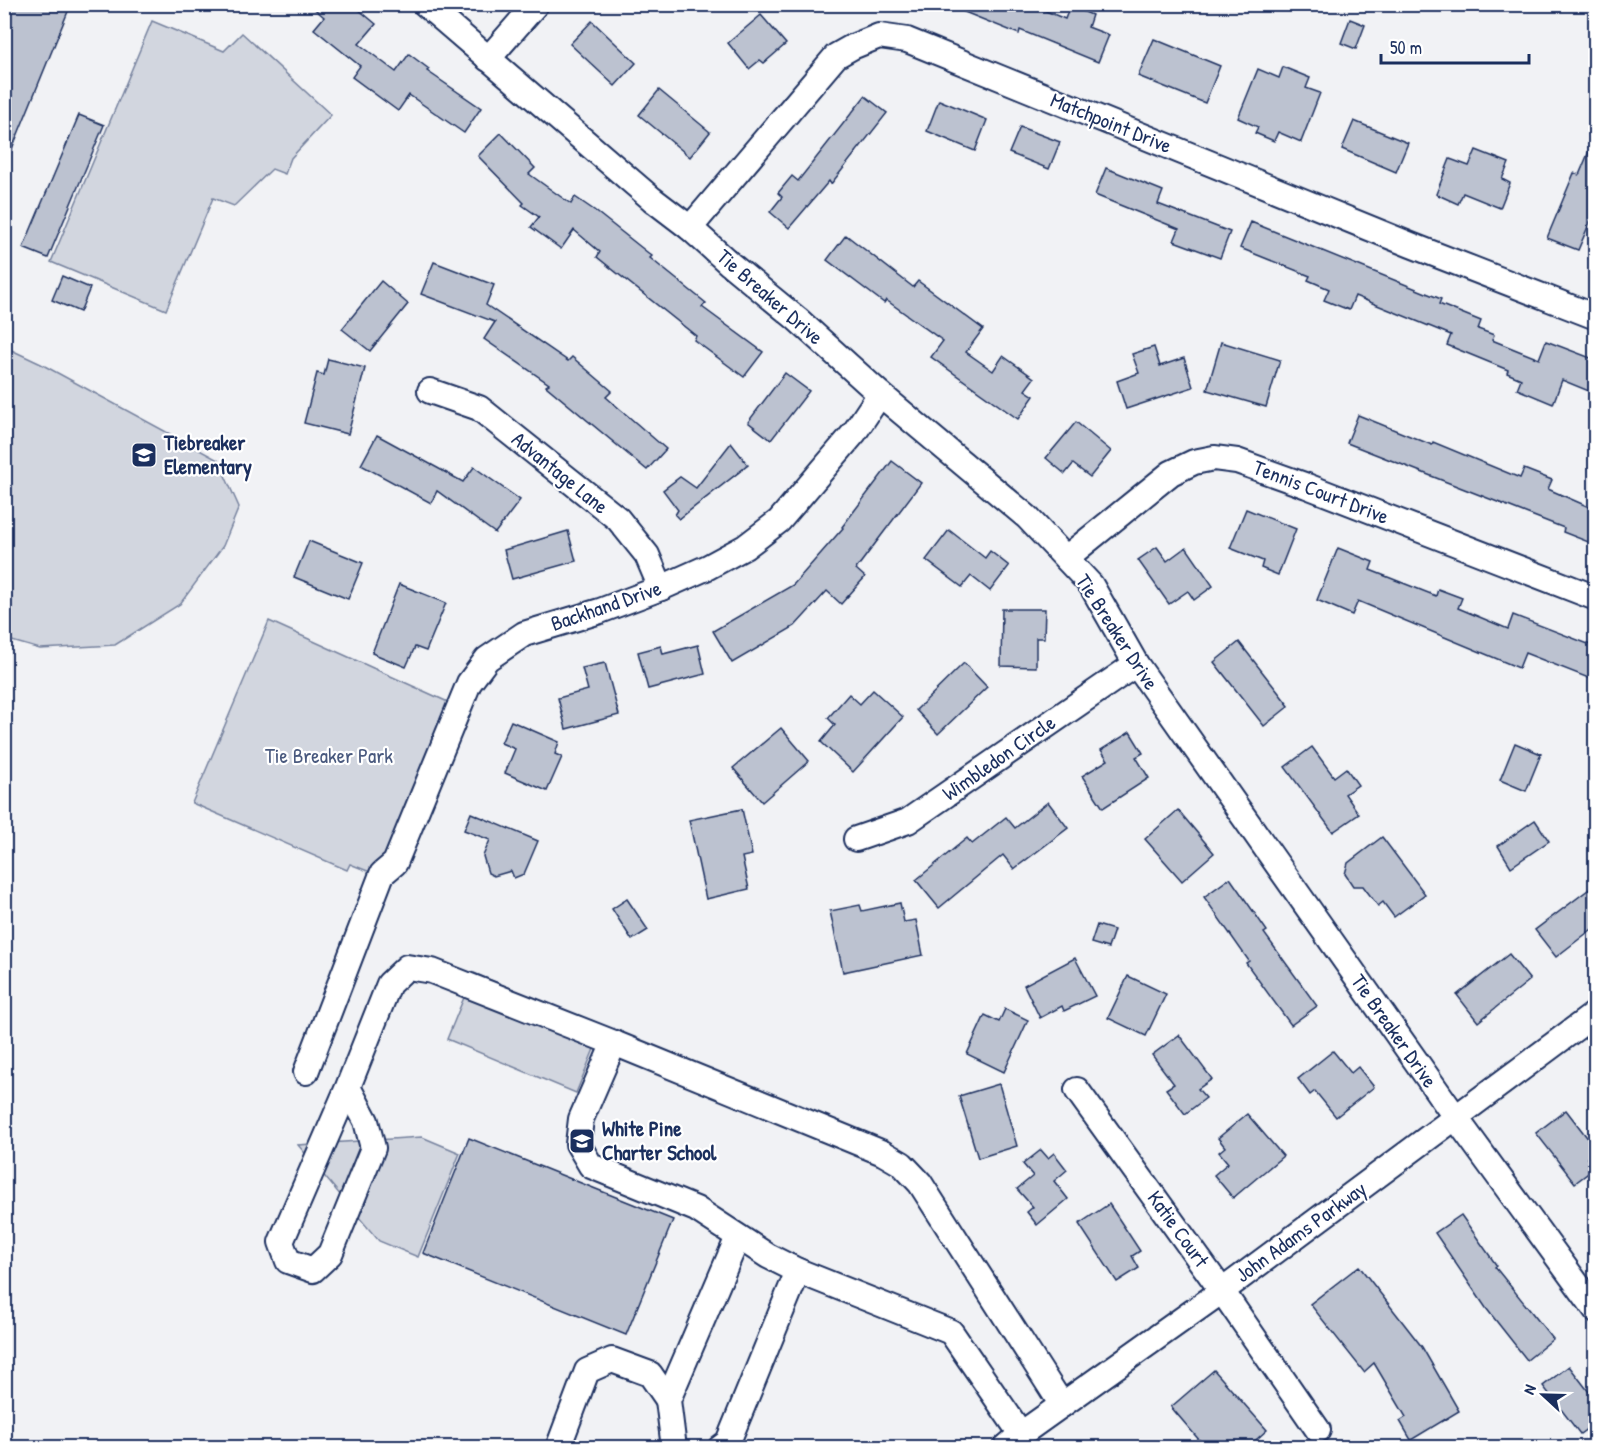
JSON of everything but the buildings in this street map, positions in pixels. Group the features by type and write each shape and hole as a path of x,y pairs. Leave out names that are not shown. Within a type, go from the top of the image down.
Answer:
{"street":[{"name":"Tie Breaker Drive","path":"425,4 643,191 797,318 880,394 1027,517 1091,585 1136,664 1456,1118 1596,1310"},
{"path":"488,59 536,4"},
{"name":"Matchpoint Drive","path":"690,228 836,56 879,36 907,40 1596,317"},
{"name":"Advantage Lane","path":"430,391 479,408 618,519 646,555 661,588"},
{"name":"Backhand Drive","path":"306,1072 382,874 395,863 469,683 487,659 524,634 600,611 661,588 745,547 779,521 854,433 880,394"},
{"name":"Tennis Court Drive","path":"1066,558 1171,473 1194,462 1214,458 1238,461 1307,486 1596,598"},
{"name":"Wimbledon Circle","path":"856,839 908,820 1136,664"},
{"path":"348,1087 366,1121 373,1148 330,1254 313,1270 288,1261 281,1242 348,1087 389,984 407,968 432,971 883,1153 902,1164 920,1183 1062,1405"},
{"name":"John Adams Parkway","path":"1013,1441 1222,1291 1596,1013"},
{"path":"614,1043 581,1119 578,1144 591,1166 696,1209 738,1238 798,1271 951,1332 1013,1441"},
{"name":"Katie Court","path":"1077,1090 1222,1291 1318,1430"},
{"path":"668,1400 738,1238"},
{"path":"720,1448 728,1442 798,1271"},
{"path":"558,1448 587,1371 612,1360 650,1374 668,1400 674,1448"}],"green space":[{"path":"152,21 224,51 242,33 331,115 291,158 285,174 272,169 234,206 213,198 166,310 51,262"},
{"path":"5,347 41,364 218,460 239,507 223,546 180,604 115,645 40,649 5,639"},
{"name":"Tie Breaker Park","path":"269,621 459,707 388,879 350,864 347,870 192,803"},
{"path":"474,973 603,1027 576,1093 447,1039"},
{"path":"422,1137 460,1153 418,1257 379,1241 298,1145"}],"place":[{"name":"Tiebreaker Elementary","path":"144,455"},
{"name":"White Pine Charter School","path":"582,1141"}]}
